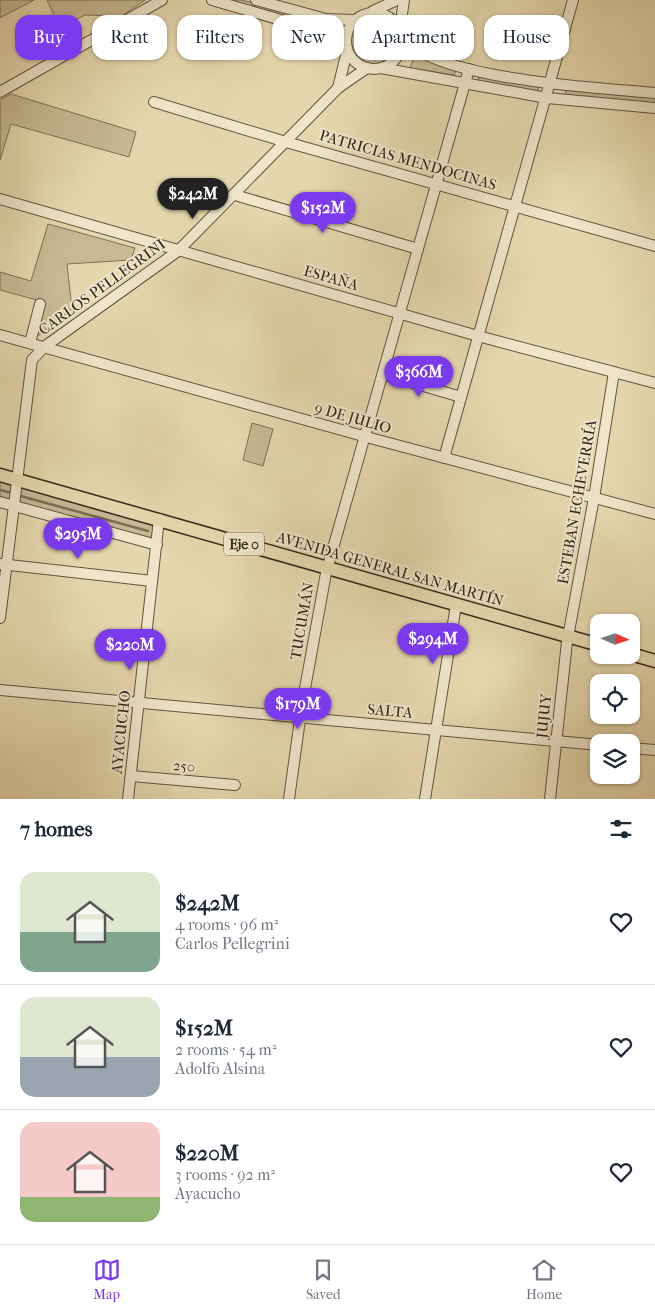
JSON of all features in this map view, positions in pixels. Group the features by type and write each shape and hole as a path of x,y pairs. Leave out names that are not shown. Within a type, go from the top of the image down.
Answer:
{"main road":[{"name":"AVENIDA GENERAL SAN MARTÍN","path":"0,475 590,643"},
{"path":"640,657 655,661"}],"street":[{"path":"143,11 144,0"},
{"path":"0,92 162,0"},
{"path":"212,0 320,31 335,38 357,64 367,68 381,68 466,82 547,98 655,108"},
{"path":"256,0 326,19 354,20 346,33 347,50 338,88"},
{"path":"365,15 397,0"},
{"path":"403,15 404,0"},
{"path":"444,458 551,84 573,0"},
{"path":"371,12 384,15"},
{"path":"381,68 393,60"},
{"path":"443,60 469,70 551,84 655,93"},
{"name":"CARLOS PELLEGRINI","path":"0,618 3,564 13,506 32,360 44,347 178,251 235,196 338,88 367,68"},
{"name":"TUCUMÁN","path":"289,799 300,718 328,568 469,70"},
{"name":"PATRICIAS MENDOCINAS","path":"154,102 286,142 655,246"},
{"path":"235,196 418,248"},
{"name":"ESPAÑA","path":"0,199 478,336 655,383"},
{"path":"0,335 30,343 40,304"},
{"name":"9 DE JULIO","path":"30,343 365,437 655,514"},
{"name":"ESTEBAN ECHEVERRÍA","path":"568,637 594,498 614,372"},
{"path":"383,374 461,397"},
{"path":"0,502 156,545"},
{"name":"AYACUCHO","path":"128,799 160,519"},
{"path":"3,564 152,581"},
{"path":"425,799 456,605"},
{"name":"JUJUY","path":"550,799 568,637"},
{"name":"SALTA","path":"0,690 590,744"},
{"path":"640,749 655,750"},
{"name":"250","path":"131,776 235,785"}],"shaded area":[{"path":"0,0 34,0 0,18"},
{"path":"47,0 145,0 123,15 82,17 82,15 54,15"},
{"path":"228,0 242,0 298,15 283,15"},
{"path":"354,28 354,54 350,45"},
{"path":"360,60 386,60 377,64"},
{"path":"413,60 428,60 456,71 454,75 410,68"},
{"path":"479,76 539,87 537,92 478,80"},
{"path":"566,90 655,98 655,104 565,96"},
{"path":"11,94 136,132 129,157 11,124 0,160 0,100"},
{"path":"48,224 135,248 131,260 67,264 72,309 34,339 44,302 0,290 0,272 31,281"},
{"path":"252,423 273,429 263,466 243,460"},
{"path":"0,475 159,519 157,545 0,502"}],"waterway":[{"path":"0,490 12,493"},
{"path":"17,495 148,531"}]}
